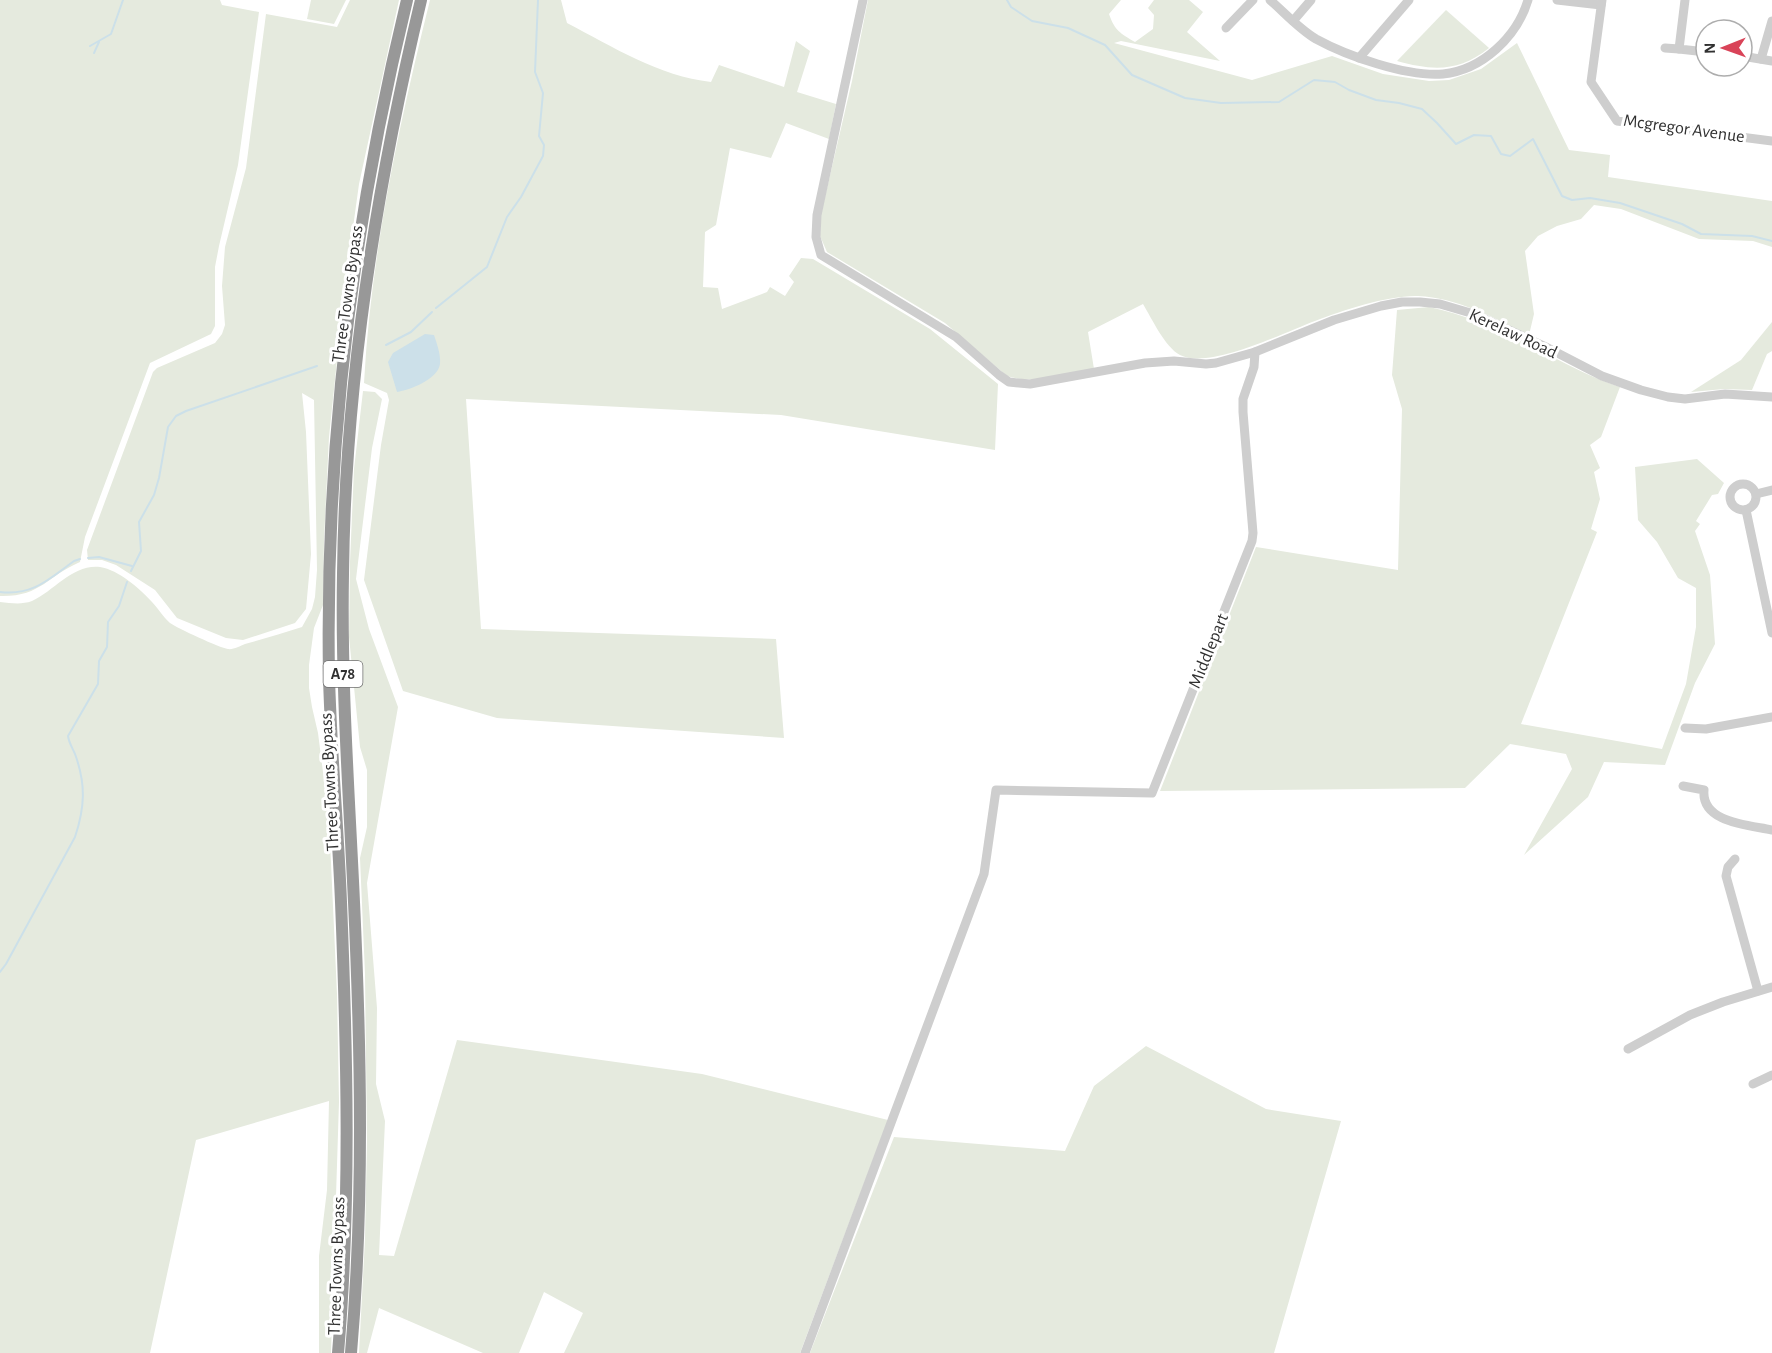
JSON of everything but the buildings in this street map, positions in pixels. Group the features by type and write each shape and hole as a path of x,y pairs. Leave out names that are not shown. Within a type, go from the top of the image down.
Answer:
{"highway":[{"name":"Three Towns Bypass","path":"338,1353 345,1216 346,1126 341,901 329,677 332,499 345,343 357,251 374,149 407,0"},
{"name":"Three Towns Bypass","path":"351,1353 359,1200 358,1023 343,677 345,498 358,343 370,253 387,153 421,0"}],"street":[{"name":"Kerelaw Road","path":"863,0 817,215 816,237 821,255 956,337 1009,382 1030,384 1145,363 1173,361 1206,364 1255,352 1334,320 1381,306 1402,302 1420,302 1440,304 1474,314 1602,376 1641,390 1685,399 1725,394 1772,397"},
{"path":"1226,28 1252,0"},
{"path":"1270,0 1317,39 1359,58 1427,74 1455,72 1469,67 1494,51 1502,45 1524,12 1528,0"},
{"path":"1293,21 1311,0"},
{"path":"1359,58 1409,0"},
{"path":"1557,0 1602,3"},
{"path":"1679,49 1685,0"},
{"name":"Mcgregor Avenue","path":"1602,3 1592,82 1617,121 1772,141"},
{"path":"1761,59 1772,21"},
{"path":"1665,48 1694,51"},
{"path":"1754,58 1772,60"},
{"name":"Middlepart","path":"805,1353 984,874 996,790 1152,794 1252,541 1243,399 1254,368 1255,352"},
{"path":"1745,483 1753,487 1757,499 1754,506 1746,510 1740,510 1732,504 1730,494 1737,485 1745,483"},
{"path":"1756,494 1772,490"},
{"path":"1746,510 1772,633"},
{"path":"1685,728 1706,729 1772,717"},
{"path":"1683,786 1704,790 1703,797 1706,804 1727,821 1772,830"},
{"path":"1735,859 1728,867 1726,876 1758,991"},
{"path":"1628,1049 1690,1015 1772,987"},
{"path":"1753,1084 1771,1078"}],"shaded area":[{"path":"0,0 220,0 222,5 259,12 238,165 215,267 215,326 211,334 150,363 85,537 80,562 35,589 25,593 0,596"},
{"path":"311,0 346,0 334,24 307,19"},
{"path":"350,0 399,0 359,184 344,293 329,437 323,605 314,628 309,665 309,688 318,733 329,819 337,994 339,1102 331,1353 319,1353 319,1256 327,1190 329,1101 196,1140 150,1353 0,1353 0,602 32,601 72,574 90,567 100,567 114,572 135,586 170,623 223,648 234,648 302,627 312,609 317,570 314,400 302,393 306,432 311,554 306,609 295,623 243,640 226,638 177,618 155,590 116,565 102,560 88,560 87,550 153,372 157,368 215,343 222,334 225,325 222,286 225,247 246,168 266,14 337,27"},
{"path":"430,0 561,0 567,23 655,67 673,74 711,82 719,65 784,87 796,41 810,51 797,92 836,104 829,139 786,123 771,158 730,148 716,225 705,232 703,287 718,288 722,309 767,292 770,287 785,296 794,282 789,276 801,258 813,259 930,329 998,384 995,450 781,415 466,399 481,629 776,639 784,738 497,718 403,691 364,580 389,400 387,393 364,383 373,286 388,190"},
{"path":"868,0 1121,0 1109,14 1119,31 1135,42 1153,29 1154,15 1148,8 1154,0 1189,0 1203,12 1187,32 1220,61 1121,41 1114,43 1252,80 1332,56 1383,74 1429,81 1449,80 1481,69 1517,43 1569,150 1610,155 1608,177 1772,201 1772,247 1753,241 1699,239 1621,209 1594,205 1581,219 1557,226 1538,236 1525,251 1534,314 1529,335 1461,305 1433,298 1406,296 1352,308 1228,354 1210,358 1193,358 1180,355 1169,346 1143,304 1088,332 1094,369 1039,379 1007,376 945,323 827,252 820,236 821,214"},
{"path":"1446,10 1489,48 1467,62 1445,67 1422,67 1397,61"},
{"path":"1429,307 1460,315 1490,327 1620,387 1601,437 1590,445 1600,468 1594,472 1600,499 1591,529 1597,532 1521,724 1662,749 1686,684 1696,627 1696,588 1678,578 1657,542 1638,520 1635,467 1697,459 1724,483 1718,494 1712,495 1696,521 1700,524 1695,531 1710,575 1715,644 1695,683 1665,765 1604,762 1588,797 1524,855 1572,769 1566,754 1510,744 1465,788 1160,791 1256,547 1398,570 1402,409 1392,375 1397,310"},
{"path":"1772,322 1772,351 1767,354 1752,390 1724,389 1691,392 1741,360"},
{"path":"363,391 375,392 382,399 372,448 356,579 369,629 398,707 367,883 377,1008 376,1084 385,1121 379,1255 394,1256 457,1040 702,1074 888,1120 800,1353 564,1353 583,1313 544,1292 519,1353 483,1353 379,1308 367,1353 359,1353 367,1141 365,974 360,858 367,827 367,770 360,747 349,637 354,469"},
{"path":"1146,1046 1266,1109 1341,1121 1274,1353 810,1353 894,1137 1065,1151 1094,1086"}],"water":[{"path":"425,334 434,335 440,357 438,369 423,383 397,392 388,362 393,353"}],"waterway":[{"path":"90,46 111,34 123,0"},
{"path":"436,308 487,267 507,217 521,197 543,156 544,145 539,136 543,93 535,72 538,0"},
{"path":"1007,0 1011,7 1032,21 1068,28 1105,45 1132,75 1185,98 1221,103 1279,102 1314,80 1335,82 1376,100 1422,109 1456,144 1474,135 1491,136 1501,154 1510,156 1533,139 1562,196 1572,200 1590,198 1620,203 1682,224 1701,234 1752,236 1772,241"},
{"path":"94,53 99,42"},
{"path":"386,345 411,332 432,312"},
{"path":"131,571 141,551 139,522 154,495 168,427 176,416 317,366"},
{"path":"88,558 99,557 132,566"},
{"path":"0,592 12,593 31,589 80,559"},
{"path":"0,972 75,837 81,816 83,796 79,765 68,736 98,684 99,661 107,647 108,622 119,606 127,582"}]}
